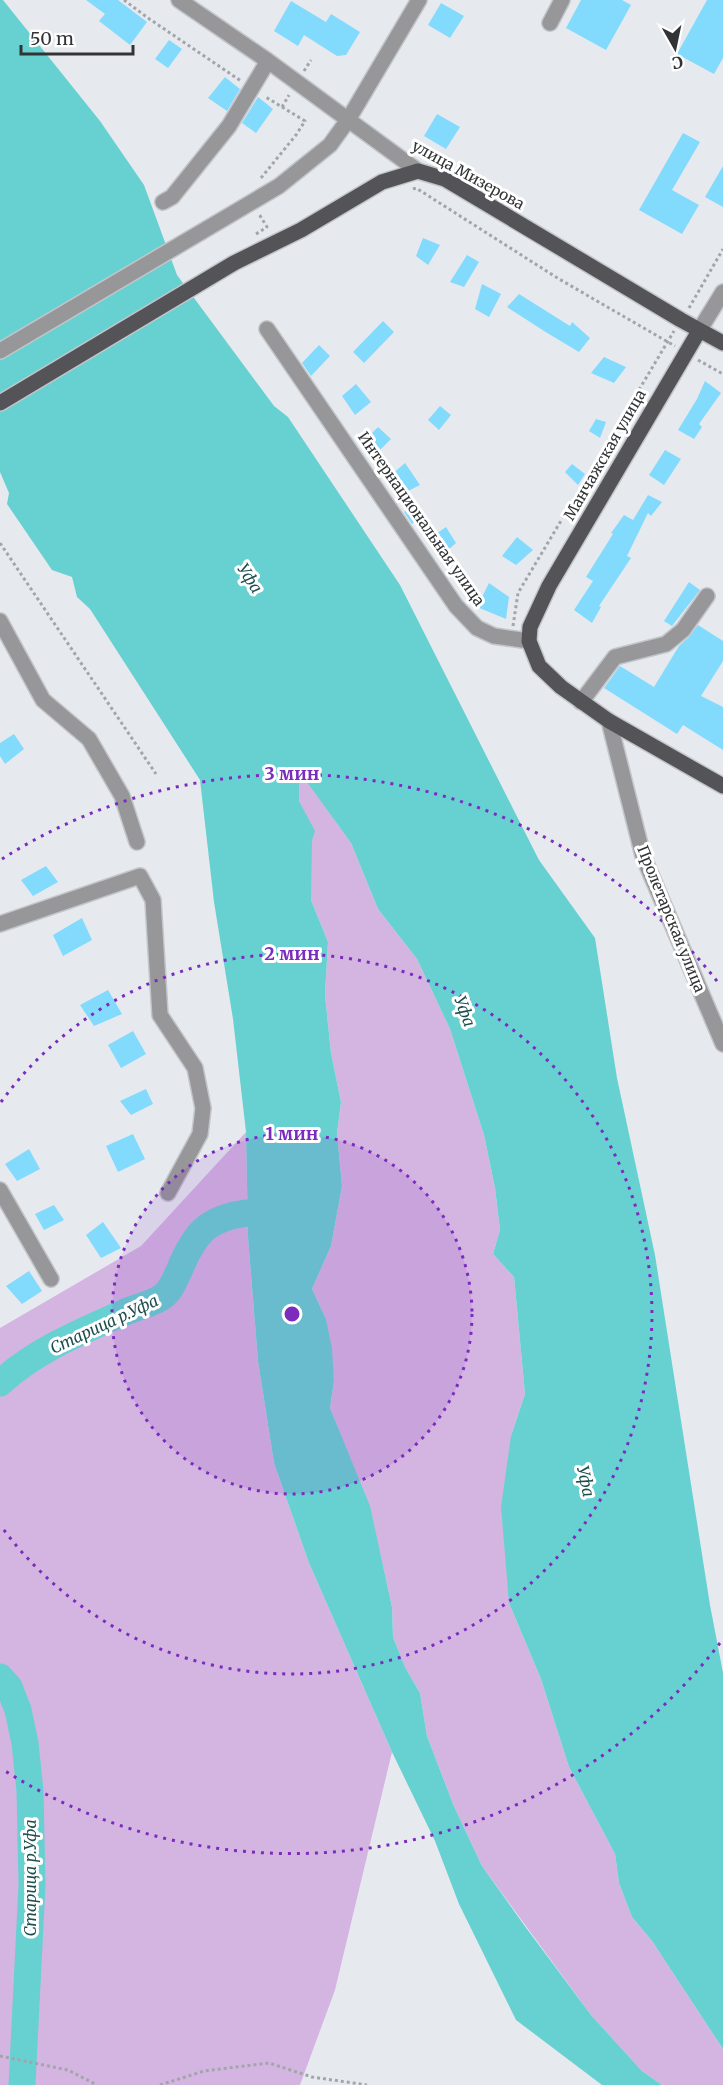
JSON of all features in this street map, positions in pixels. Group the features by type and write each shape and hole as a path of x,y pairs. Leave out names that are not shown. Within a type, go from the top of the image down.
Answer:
{"main road":[{"path":"0,403 234,263 301,230 382,182 418,171"},
{"name":"улица Мизерова","path":"418,171 445,179 681,321 723,343"},
{"name":"Манчажская улица","path":"529,641 535,613 549,586 699,331"},
{"path":"529,641 539,666 581,702 609,721 723,786"}],"street":[{"name":"улица Мизерова","path":"179,0 268,61 418,171"},
{"path":"0,351 279,186 330,145 348,120 419,0"},
{"path":"550,23 562,0"},
{"path":"163,202 172,197 229,126 268,61"},
{"name":"Манчажская улица","path":"699,331 723,292"},
{"name":"Интернациональная улица","path":"267,329 456,606 477,628 494,636 529,641"},
{"path":"581,702 615,657 666,644 683,630 707,596"},
{"path":"0,621 43,700 89,739 122,796 137,843"},
{"name":"Пролетарская улица","path":"609,721 643,856 723,1044"},
{"path":"0,924 140,876 153,900 160,1015 195,1068 203,1108 200,1134 168,1193"},
{"path":"0,1190 51,1279"}],"path":[{"path":"406,191 416,189 559,279 723,374"},
{"path":"511,638 518,593 723,249"},
{"path":"0,543 156,774"},
{"path":"0,2056 68,2070 97,2085"},
{"path":"160,2085 204,2071 269,2063 312,2077 367,2085"}],"shaded area":[{"path":"299,770 351,843 378,909 417,959 450,1029 484,1135 495,1188 500,1230 493,1254 514,1277 525,1394 511,1436 509,1603 541,1679 569,1767 615,1854 619,1883 632,1917 652,1941 723,2049 723,2085 662,2085 642,2071 591,2015 482,1866 453,1804 427,1736 420,1693 405,1667 393,1637 392,1607 381,1557 346,1449 330,1408 334,1381 326,1319 312,1289 331,1246 342,1186 337,1133 341,1102 331,1053 325,995 328,942 311,900 311,840 299,801"},
{"path":"246,1132 248,1237 258,1361 274,1463 309,1563 392,1752 335,1990 300,2085 0,2085 0,1328 141,1246"}],"water":[{"name":"Уфа","path":"0,0 3,0 100,121 144,185 177,275 274,406 288,417 400,585 539,860 595,938 617,1078 655,1255 710,1605 723,1673 723,2049 652,1941 632,1917 619,1883 615,1854 569,1767 541,1679 509,1603 501,1507 511,1436 525,1394 514,1277 493,1254 500,1230 495,1188 484,1135 450,1029 417,959 378,909 351,843 299,771 299,801 315,831 312,840 311,900 328,942 325,995 331,1053 341,1102 337,1133 342,1186 331,1246 312,1289 326,1319 332,1349 334,1381 330,1408 370,1506 392,1607 393,1637 405,1667 420,1693 427,1736 453,1804 482,1866 591,2015 642,2071 662,2085 602,2085 516,2020 459,1904 435,1841 392,1752 309,1563 274,1463 258,1361 248,1237 246,1132 233,1019 214,902 200,780 90,609 77,597 72,577 52,570 7,504 9,493 0,472"}],"building":[{"path":"86,0 118,0 147,22 130,45 99,21 105,14"},
{"path":"581,0 622,0 631,5 606,50 566,28"},
{"path":"707,0 723,0 723,58 714,74 677,54"},
{"path":"291,1 326,22 331,14 360,32 346,55 337,56 304,35 298,46 274,31"},
{"path":"441,3 464,16 450,38 428,25"},
{"path":"169,40 182,49 168,68 155,59"},
{"path":"225,77 240,89 227,111 208,98"},
{"path":"258,97 273,109 256,133 242,123"},
{"path":"437,114 460,127 446,149 424,136"},
{"path":"683,133 700,142 672,190 699,205 682,234 639,210"},
{"path":"723,166 723,207 705,197"},
{"path":"423,238 440,245 428,265 416,256"},
{"path":"467,255 479,262 464,287 450,282"},
{"path":"482,284 501,294 489,317 475,309"},
{"path":"519,294 570,326 572,322 590,338 579,352 544,331 507,307"},
{"path":"383,321 394,332 364,363 353,352"},
{"path":"319,345 330,356 311,376 302,363"},
{"path":"604,357 626,367 614,383 591,373"},
{"path":"705,381 721,393 699,424 702,427 694,439 678,430"},
{"path":"356,384 371,402 355,415 342,396"},
{"path":"440,406 451,415 439,430 428,420"},
{"path":"596,419 606,422 600,438 589,431"},
{"path":"378,427 391,439 375,455 363,442"},
{"path":"665,450 681,459 664,485 649,475"},
{"path":"405,463 420,485 400,495 390,476"},
{"path":"572,464 585,474 578,485 565,472"},
{"path":"648,495 662,502 651,516 648,513 627,556 631,558 599,606 601,607 592,623 574,610 593,581 586,577 624,515 633,520"},
{"path":"415,505 423,517 412,524 404,512"},
{"path":"446,527 456,543 441,556 430,538"},
{"path":"517,537 533,550 516,565 502,556"},
{"path":"689,582 700,590 672,626 664,621"},
{"path":"489,583 509,597 506,619 477,607"},
{"path":"698,625 723,641 723,661 701,696 723,707 723,750 683,725 677,734 604,688 620,666 654,687 679,646"},
{"path":"14,734 24,749 5,764 0,756 0,743"},
{"path":"46,866 58,882 33,896 21,880"},
{"path":"82,918 92,940 63,956 53,935"},
{"path":"108,990 122,1014 94,1026 80,1005"},
{"path":"133,1031 146,1054 121,1068 108,1045"},
{"path":"146,1089 153,1104 131,1115 120,1101"},
{"path":"133,1134 145,1159 118,1172 106,1146"},
{"path":"29,1149 40,1169 17,1181 5,1164"},
{"path":"54,1205 64,1220 44,1230 35,1214"},
{"path":"103,1222 121,1248 101,1258 86,1235"},
{"path":"29,1271 42,1291 22,1304 6,1286"}],"waterway":[{"name":"Старица р.Уфа","path":"0,1383 28,1361 58,1343 165,1295 174,1282 190,1247 204,1230 222,1219 247,1213"},
{"name":"Старица р.Уфа","path":"0,1677 9,1687 18,1710 25,1743 30,1791 32,1885 22,2085"}]}
